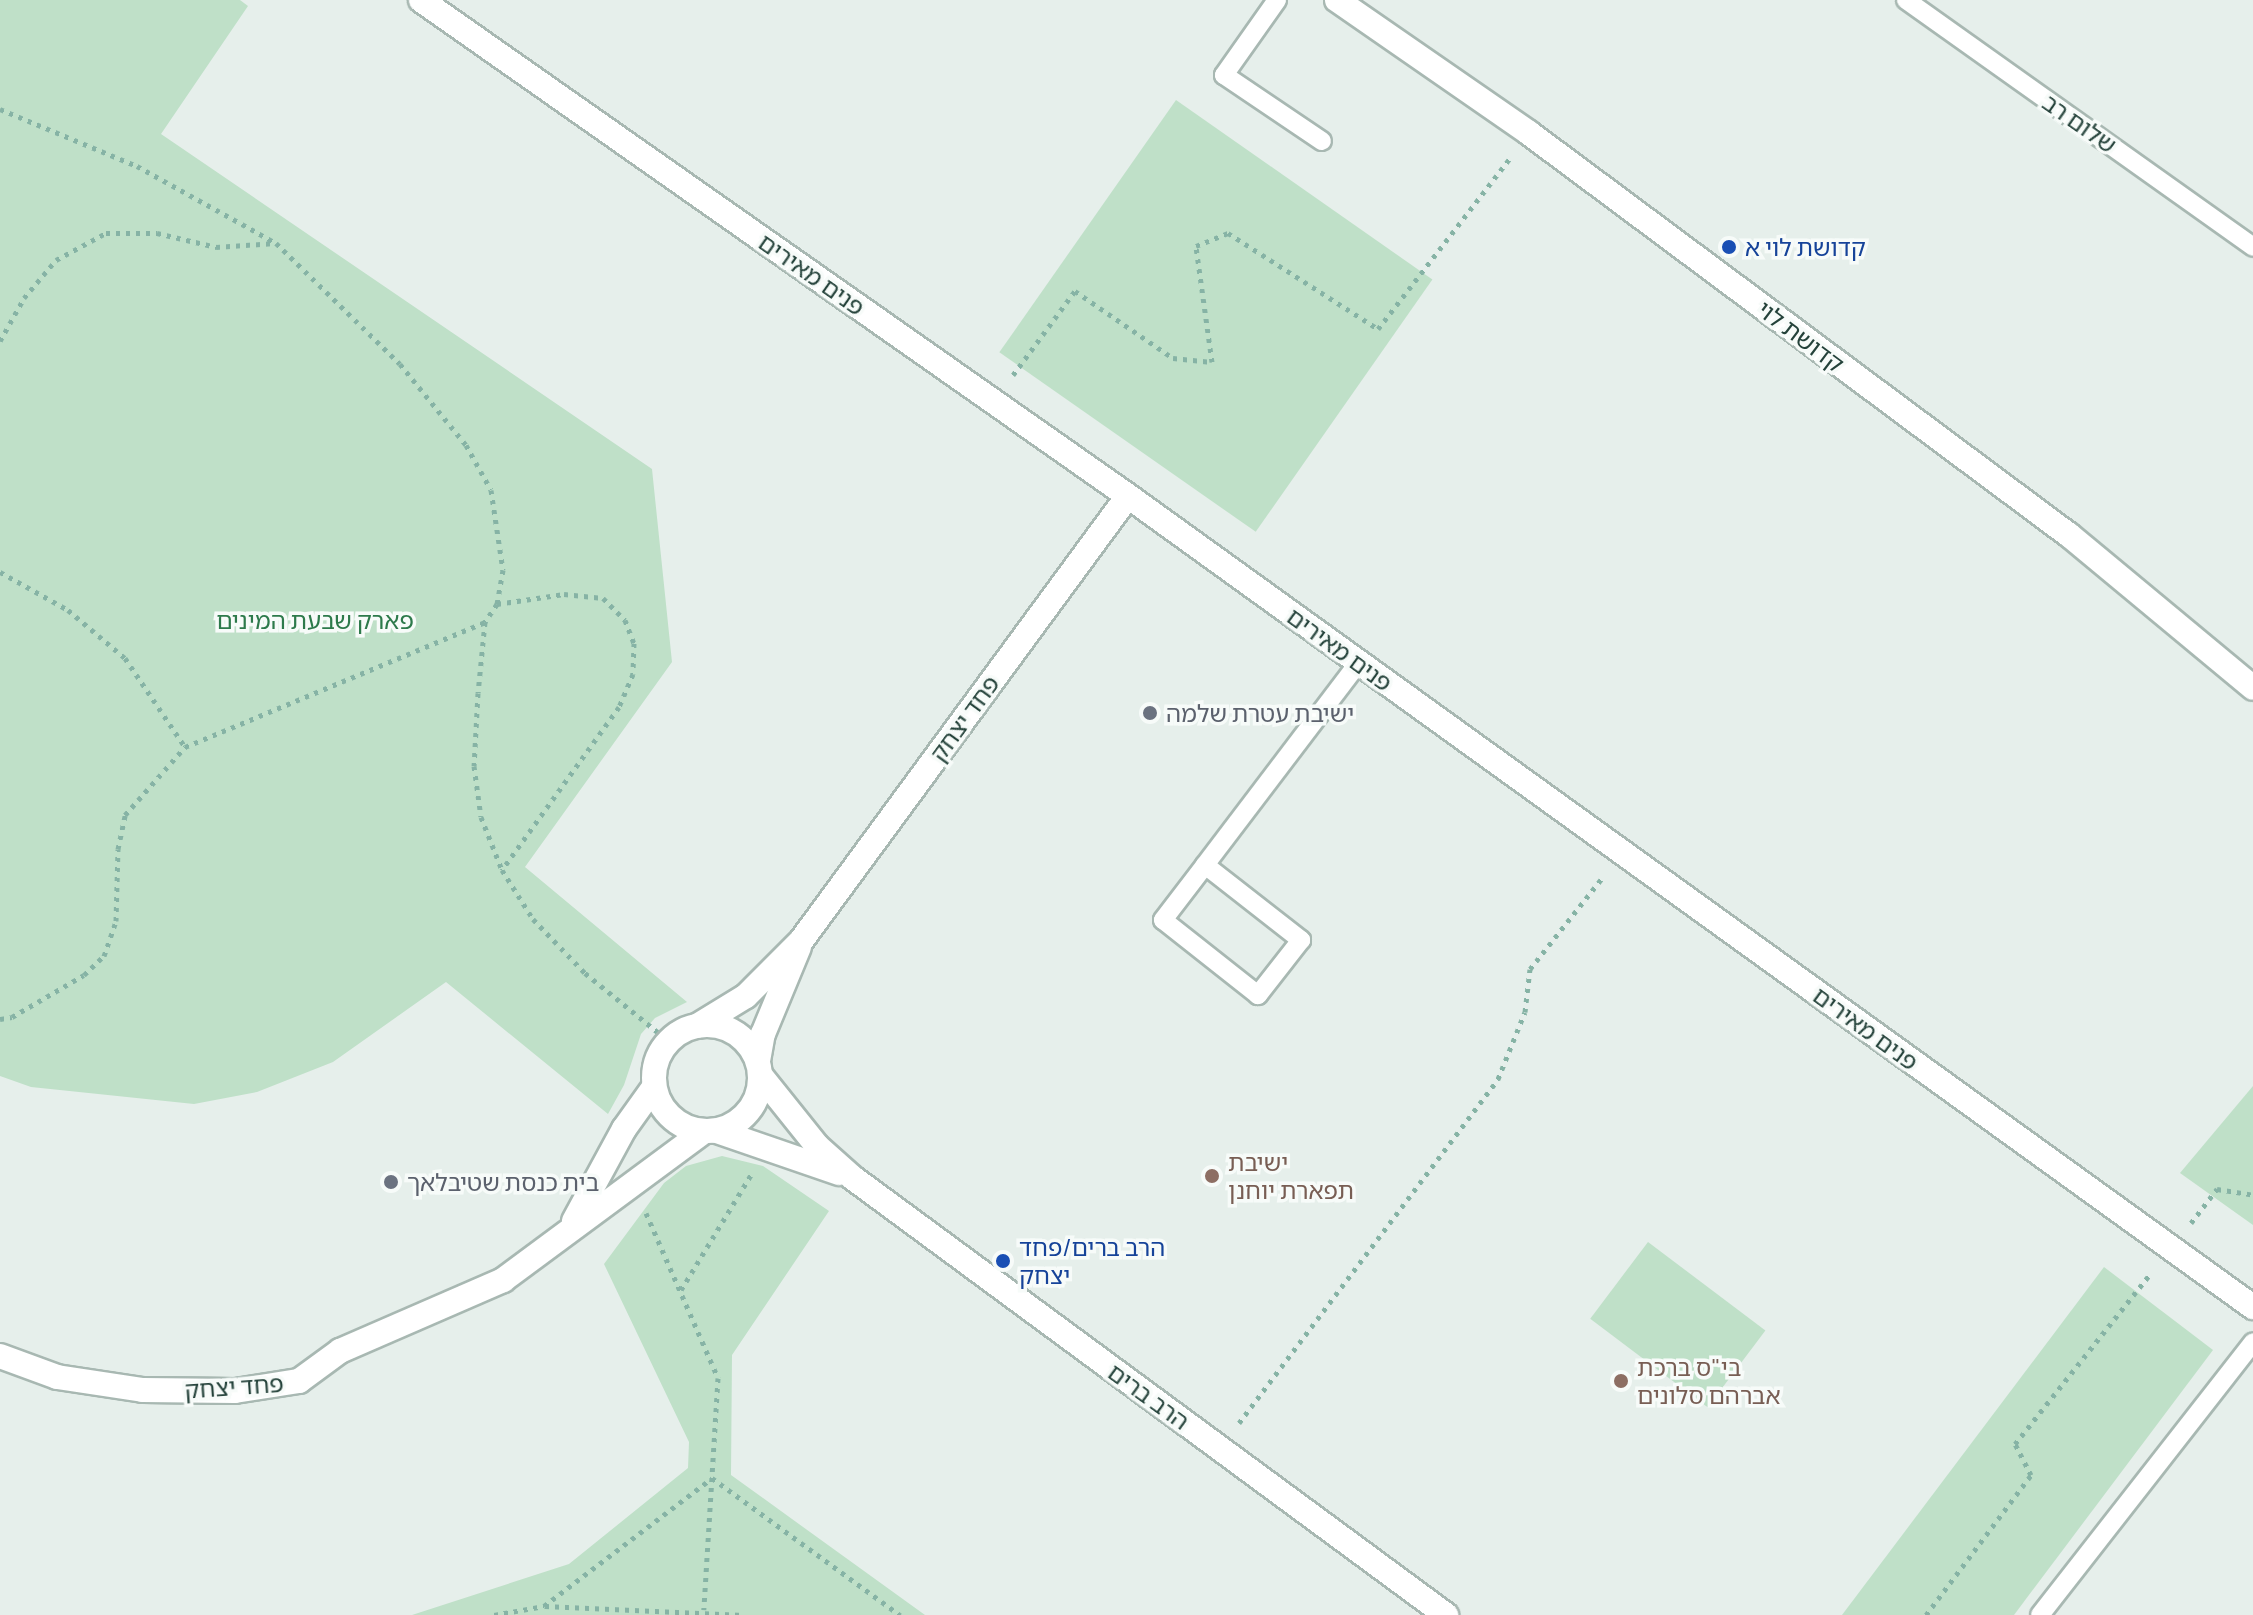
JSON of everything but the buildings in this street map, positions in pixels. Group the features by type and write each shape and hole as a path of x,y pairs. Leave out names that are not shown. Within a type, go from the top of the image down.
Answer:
{"street":[{"name":"פנים מאירים","path":"421,0 1128,496 2253,1307"},
{"name":"קדושת לוי","path":"1337,0 1529,133 2069,535 2253,688"},
{"name":"פחד יצחק","path":"697,1026 746,996 801,941 1128,496"},
{"name":"פחד יצחק","path":"759,1068 763,1034 801,941"},
{"path":"697,1026 729,1029 747,1042 759,1068 750,1112 710,1131 677,1123 654,1087 656,1062 669,1041 697,1026"},
{"name":"הרב ברים","path":"759,1068 802,1129 853,1178 1446,1615"},
{"name":"פחד יצחק","path":"573,1224 624,1129 654,1087"},
{"name":"פחד יצחק","path":"0,1356 57,1377 143,1390 235,1391 299,1381 340,1351 503,1280 573,1224 634,1187 710,1131"},
{"name":"הרב ברים","path":"710,1131 768,1147 853,1178"}],"lane":[{"path":"1277,0 1224,75 1322,141"},
{"name":"שלום רב","path":"1906,0 2253,247"},
{"path":"1205,865 1301,940 1258,995 1163,920 1359,662"},
{"path":"2040,1615 2253,1342"}],"path":[{"path":"0,109 137,166 276,243 400,364 466,445 491,490 500,530 503,570 497,604 485,622 474,766 481,817 502,870 533,919 585,973 669,1041"},
{"path":"993,402 1075,291 1173,358 1212,362 1196,246 1228,233 1378,329 1529,133"},
{"path":"0,341 24,298 56,260 106,233 157,233 216,247 276,243"},
{"path":"0,572 68,610 125,658 185,747"},
{"path":"497,604 564,594 603,598 625,620 634,643 633,674 619,707 502,870"},
{"path":"0,1019 12,1017 84,975 104,956 116,921 118,849 125,815 185,747 485,622"},
{"path":"1220,1449 1498,1079 1525,1012 1530,969 1622,852"},
{"path":"681,1290 768,1147"},
{"path":"634,1187 718,1378 704,1610"},
{"path":"1926,1615 2031,1475 2015,1444 2217,1189 2253,1195"},
{"path":"494,1615 527,1612 544,1606 712,1478"},
{"path":"712,1478 900,1615"},
{"path":"544,1606 704,1610 744,1615"}],"green space":[{"name":"פארק שבעת המינים","path":"0,0 240,0 248,6 161,134 652,469 672,662 525,867 687,1002 655,1018 641,1034 624,1085 608,1114 446,982 333,1062 257,1092 194,1104 31,1087 0,1076"},
{"path":"1176,100 1432,280 1256,532 999,352"},
{"path":"2253,1086 2253,1225 2180,1173"},
{"path":"722,1156 763,1166 829,1211 732,1355 731,1475 925,1615 412,1615 569,1564 688,1468 689,1442 604,1264 664,1183 686,1166"},
{"path":"1648,1242 1765,1330 1708,1407 1590,1319"},
{"path":"2104,1267 2213,1350 2014,1615 1842,1615"}],"place":[{"name":"קדושת לוי א","path":"1729,247"},
{"name":"ישיבת עטרת שלמה","path":"1150,713"},
{"name":"ישיבת תפארת יוחנן","path":"1212,1176"},
{"name":"בית כנסת שטיבלאך","path":"391,1182"},
{"name":"הרב ברים/פחד יצחק","path":"1003,1261"},
{"name":"בי\"ס ברכת אברהם סלונים","path":"1621,1381"}]}
